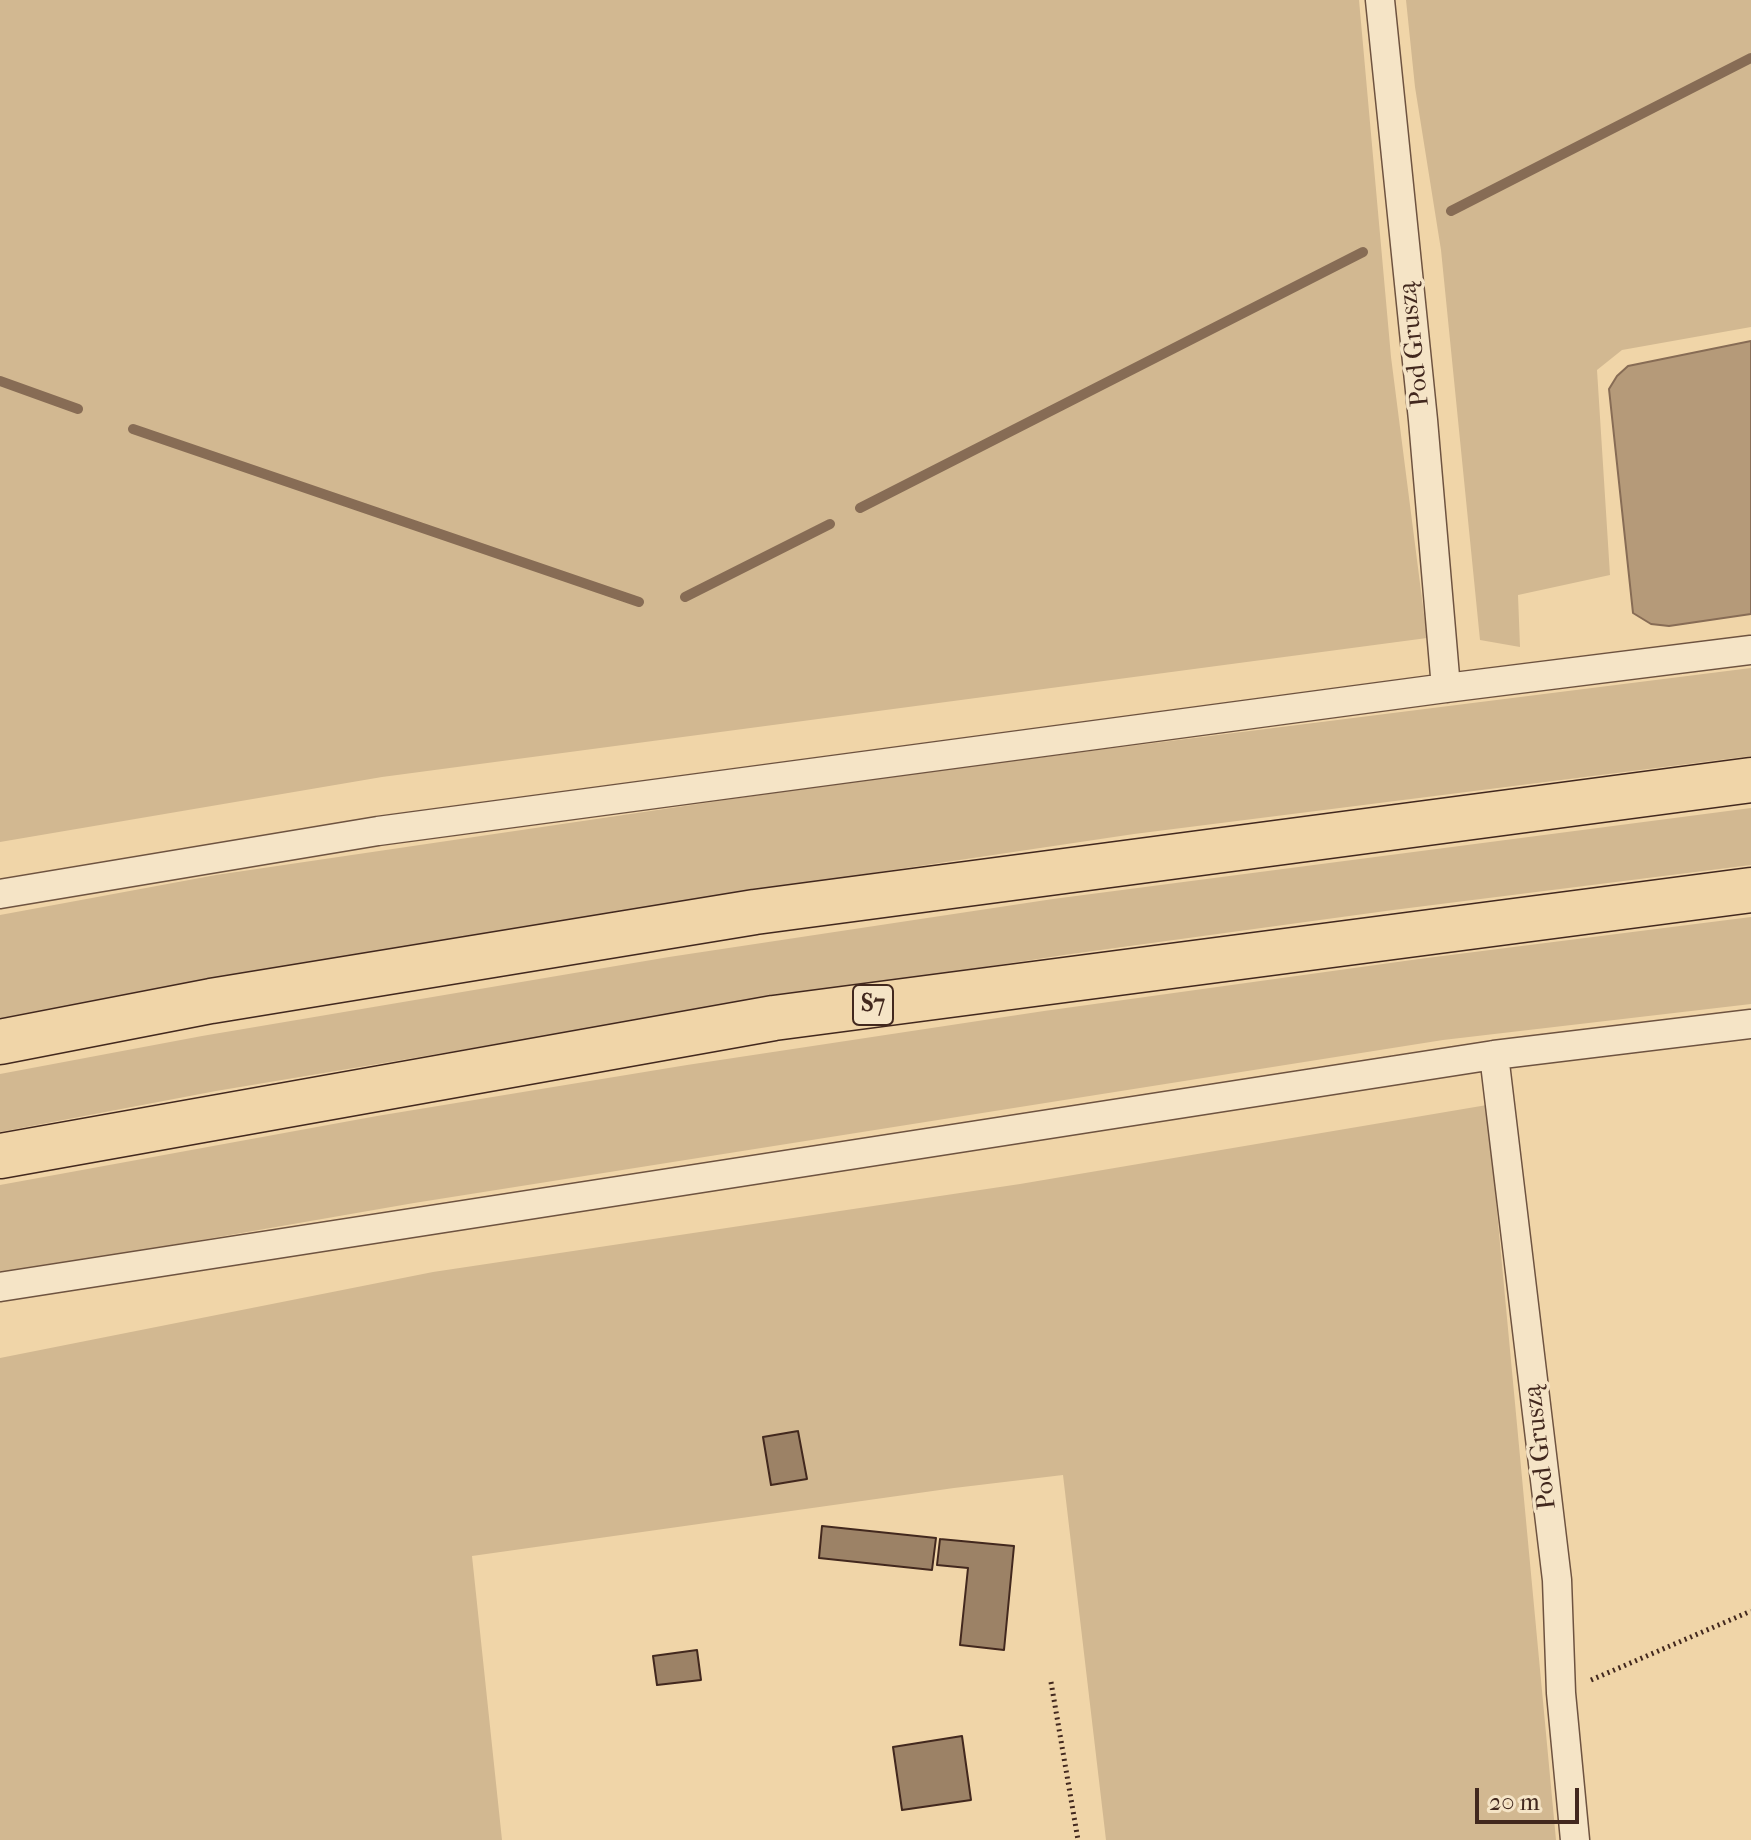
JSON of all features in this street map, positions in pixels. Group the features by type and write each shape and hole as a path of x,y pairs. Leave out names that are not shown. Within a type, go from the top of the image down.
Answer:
{"highway":[{"path":"0,1042 211,1001 755,912 1751,780"},
{"name":"S7","path":"0,1156 774,1018 1751,890"}],"street":[{"name":"Pod Gruszą","path":"1380,0 1423,420 1446,688"},
{"path":"0,894 378,831 1751,650"},
{"path":"0,1287 1494,1055 1751,1024"},
{"name":"Pod Gruszą","path":"1494,1055 1557,1580 1561,1693 1575,1840"}],"path":[{"path":"1561,1693 1751,1611"},
{"path":"1051,1682 1078,1840"}],"shaded area":[{"path":"0,0 1359,0 1391,357 1427,638 382,777 0,842"},
{"path":"1406,0 1751,0 1751,327 1622,350 1597,370 1610,575 1518,595 1520,647 1480,640 1441,250 1415,87"},
{"path":"1751,341 1751,614 1669,626 1651,624 1633,613 1609,389 1628,366"},
{"path":"1751,668 1751,756 1134,834 879,872 245,975 0,1022 0,915 216,875 868,779"},
{"path":"1751,808 1751,865 1064,955 677,1014 216,1091 0,1132 0,1074 202,1036 669,957 1053,899"},
{"path":"1751,917 1751,1004 1443,1040 414,1203 0,1275 0,1185 377,1116 687,1065 1044,1011"},
{"path":"1487,1105 1556,1840 1106,1840 1063,1475 472,1556 502,1840 0,1840 0,1358 433,1272 1020,1184"}],"building":[{"path":"798,1431 807,1479 771,1485 763,1437"},
{"path":"822,1526 936,1538 932,1570 819,1558"},
{"path":"940,1539 1014,1546 1004,1650 960,1645 968,1568 937,1565"},
{"path":"697,1650 701,1680 657,1685 653,1656"},
{"path":"962,1736 971,1800 902,1810 893,1747"}],"waterway":[{"path":"1451,211 1751,58"},
{"path":"860,508 1363,252"},
{"path":"0,381 78,409"},
{"path":"133,429 639,602"},
{"path":"685,597 830,524"}]}
